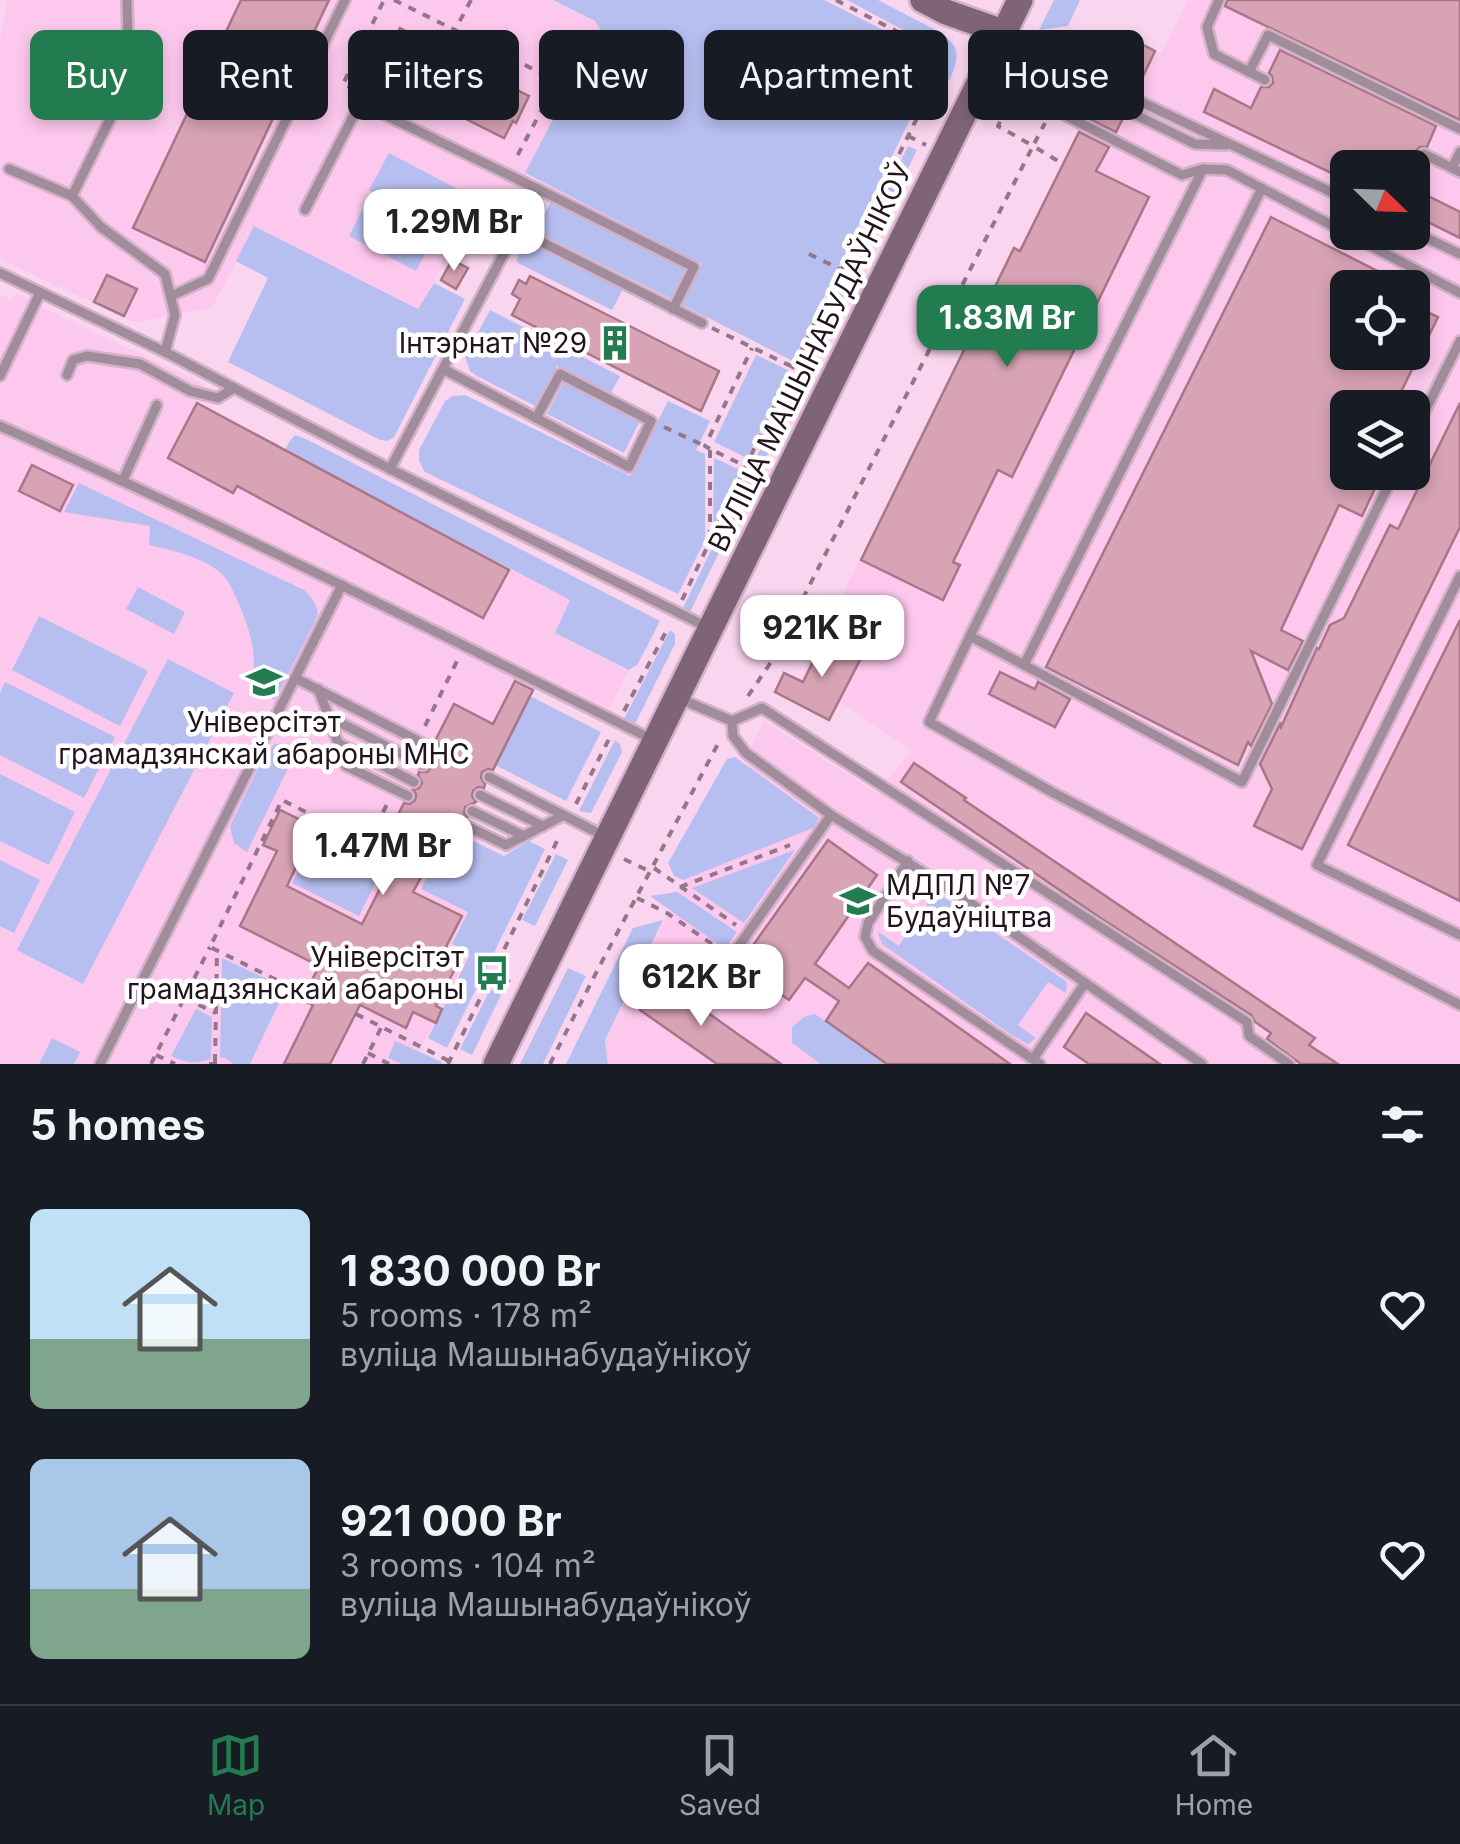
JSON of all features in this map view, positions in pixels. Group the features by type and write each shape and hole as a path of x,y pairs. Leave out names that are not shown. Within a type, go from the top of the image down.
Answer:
{"main road":[{"path":"923,0 993,30"},
{"path":"967,0 1004,30"},
{"name":"ВУЛІЦА МАШЫНАБУДАЎНІКОЎ","path":"1015,30 1020,0"},
{"name":"ВУЛІЦА МАШЫНАБУДАЎНІКОЎ","path":"496,1064 710,628 972,120"}],"lane":[{"path":"72,196 129,81 128,0"},
{"path":"171,296 208,279 345,0"},
{"path":"1219,0 1208,28 1214,54 1265,80"},
{"path":"1249,72 1268,35 1460,128"},
{"path":"305,210 360,103 694,266 673,309"},
{"path":"1144,104 1330,191"},
{"path":"1144,119 1196,144 1232,145"},
{"path":"1074,120 1182,175 1203,169 1227,170 1460,293"},
{"path":"1430,157 1456,170 1460,152"},
{"path":"9,169 72,196 100,227 165,274 175,314 164,352"},
{"path":"1203,169 929,722 1050,792 1460,1005"},
{"path":"1024,665 1262,188"},
{"path":"390,470 538,189"},
{"path":"516,230 702,323"},
{"path":"1430,240 1460,254"},
{"path":"0,273 710,628"},
{"path":"0,376 40,293"},
{"path":"1430,401 1460,341"},
{"path":"66,375 73,360 87,356 140,364 190,391 218,398 234,388"},
{"path":"443,370 629,467 651,421 560,374 536,418"},
{"path":"123,480 157,405"},
{"path":"0,426 342,585 655,741"},
{"path":"970,636 1242,782 1386,490"},
{"path":"1460,576 1317,864 1460,936"},
{"path":"100,1064 342,585"},
{"path":"295,678 432,748"},
{"path":"318,689 346,766 408,796"},
{"path":"676,698 732,721 762,708 1247,1022 1249,1036 1289,1064"},
{"path":"329,717 423,765"},
{"path":"732,721 733,736 746,754 831,816 908,862 1202,1064"},
{"path":"338,743 414,782"},
{"path":"489,778 608,838"},
{"path":"480,795 543,826"},
{"path":"472,811 524,836"},
{"path":"728,960 831,816"},
{"path":"465,825 506,844 565,818"},
{"path":"908,862 868,923 866,938 873,951 1036,1062 1085,983"}],"path":[{"path":"370,30 384,0"},
{"path":"394,0 455,30 471,0"},
{"path":"836,0 894,30"},
{"path":"508,174 557,82 519,63"},
{"path":"356,1014 448,1062 565,818 677,611 916,120"},
{"path":"1001,120 998,126 1014,134"},
{"path":"550,1064 708,761 769,665 1033,146 1063,164"},
{"path":"809,254 842,270"},
{"path":"952,301 970,311"},
{"path":"702,323 794,367"},
{"path":"710,542 707,447 752,348"},
{"path":"651,421 747,467"},
{"path":"418,741 465,645"},
{"path":"151,1064 282,800 368,843 394,789"},
{"path":"680,887 818,835"},
{"path":"636,865 652,870 748,933"},
{"path":"637,898 667,913 728,960"},
{"path":"210,947 305,994"},
{"path":"217,951 212,1063 222,1064"},
{"path":"184,998 216,1013"},
{"path":"363,1064 381,1027"},
{"path":"368,1053 389,1064"},
{"path":"156,1055 175,1064"}],"shaded area":[{"path":"7,0 553,0 602,25 599,30 539,30 539,120 553,120 483,258 455,244 419,309 255,226 212,308 134,322 0,259 0,40"},
{"path":"553,0 824,0 883,30 704,30 704,120 910,120 793,361 681,304 702,264 525,173 553,120 684,120 684,30 599,30 595,21"},
{"path":"847,0 878,0 934,29 903,30"},
{"path":"1054,0 1080,0 1068,26 1039,30"},
{"path":"1188,0 1460,0 1460,1064 608,1064 605,1040 764,721 877,793 912,750 839,701 800,681 1014,248 1021,251 1085,120 1144,120 1144,45 1161,54"},
{"path":"948,40 956,54 948,81"},
{"path":"908,146 917,150 690,612 683,608"},
{"path":"389,153 463,192 443,229 369,190"},
{"path":"368,198 436,233 416,271 349,236"},
{"path":"551,202 689,270 674,300 535,231"},
{"path":"254,226 418,309 434,283 465,299 394,437 388,441 228,362 268,278 236,261"},
{"path":"523,246 536,246 623,289 612,310 516,262"},
{"name":"Універсітэт грамадзянскай абароны МНС","path":"0,294 12,300 15,294 205,385 198,404 570,600 555,633 629,670 609,709 532,671 526,686 533,690 460,835 515,862 413,1064 0,1064"},
{"path":"490,310 620,376 611,393 557,366 537,407 477,376 470,371 465,357"},
{"path":"756,355 788,370 747,458 714,442"},
{"path":"564,382 640,421 624,453 547,414"},
{"path":"465,395 630,476 668,401 710,421 696,450 705,454 705,540 678,594 425,472 419,450 445,401"},
{"path":"295,435 660,621 638,664 629,670 555,633 570,600 285,450"},
{"path":"714,458 740,470 713,529"},
{"path":"79,483 304,590 318,615 275,700 251,688 251,640 223,575 193,557 149,545 150,526 64,512"},
{"path":"138,587 185,612 174,634 126,609"},
{"path":"39,616 148,671 120,726 12,670"},
{"path":"670,630 675,634 675,644 635,724 624,719"},
{"path":"168,659 234,693 83,984 17,950"},
{"path":"5,682 115,737 84,798 0,755 0,693"},
{"path":"530,696 601,732 566,801 495,765"},
{"path":"615,740 622,752 591,813 579,811"},
{"path":"285,743 298,748 247,852 234,843 230,826 267,750"},
{"path":"735,757 819,818 813,828 683,880 674,876 668,863 727,759"},
{"path":"0,774 75,812 49,865 0,841"},
{"path":"321,824 388,858 359,916 292,883"},
{"path":"465,837 504,856 529,841 545,849 447,1048 428,1038 470,954 452,944 468,912 421,889 430,871 445,878"},
{"path":"795,850 744,923 692,888"},
{"path":"556,854 568,860 535,926 522,920"},
{"path":"0,860 40,880 14,933 0,926"},
{"path":"908,885 933,890 1067,982 1066,993 1048,982 1018,1025 1036,1038 1028,1044 1013,1036 882,944 877,931 899,946 930,900"},
{"path":"677,892 737,932 725,949 650,896"},
{"path":"663,920 605,1040 608,1064 566,1064 633,928"},
{"path":"222,958 286,988 250,1064 233,1064 220,1057"},
{"path":"568,968 586,976 543,1064 520,1064"},
{"path":"490,990 501,995 472,1055 460,1049"},
{"path":"196,1009 212,1017 211,1059 183,1061 171,1056"},
{"path":"815,1014 887,1064 821,1064 792,1043 792,1027"},
{"path":"52,1038 80,1052 74,1064 39,1064"},
{"path":"395,1041 442,1062 402,1064 388,1058"}],"building":[{"path":"241,0 329,0 315,30 227,30"},
{"path":"1227,0 1460,0 1460,120 1225,6"},
{"path":"1144,45 1155,51 1144,74"},
{"path":"1280,50 1436,126 1427,147 1417,150 1330,150 1330,172 1204,112 1214,89 1251,108 1261,87 1273,83 1269,73"},
{"path":"519,91 529,96 519,117"},
{"path":"184,120 272,120 205,262 133,228"},
{"path":"468,120 517,120 504,138"},
{"path":"1092,120 1122,120 1116,132"},
{"path":"1079,132 1109,147 1096,171 1149,197 1012,477 998,470 953,562 960,565 943,600 861,560 1014,248 1020,251"},
{"path":"1430,197 1460,212 1460,238 1430,223"},
{"path":"1271,217 1376,270 1330,270 1330,370 1412,370 1402,390 1330,390 1330,490 1374,490 1362,516 1339,505 1281,630 1303,641 1288,670 1251,651 1272,704 1238,765 1046,667"},
{"path":"452,260 468,268 456,289 441,280"},
{"path":"107,275 137,289 124,316 94,302"},
{"name":"Інтэрнат №29","path":"530,276 719,371 701,411 512,315 520,299 512,294 519,280 526,284"},
{"path":"1430,313 1438,317 1430,333"},
{"path":"197,403 509,570 483,618 237,486 233,493 168,458"},
{"path":"1460,403 1460,527 1302,849 1254,826 1272,789 1260,764 1317,648 1330,625 1344,618 1390,525 1398,529 1417,490 1430,490 1430,464"},
{"path":"32,465 73,485 60,511 19,491"},
{"path":"1460,620 1460,901 1348,845"},
{"path":"825,637 862,656 829,720 775,692 784,673 803,682"},
{"path":"1000,672 1035,689 1038,682 1070,699 1055,727 989,694"},
{"path":"515,681 533,690 493,770 482,772 485,784 473,791 476,802 465,807 467,817 457,822 462,832 443,870 429,863 413,892 462,916 446,947 462,955 436,1006 442,1009 436,1023 413,1012 406,1028 360,1005 330,1064 284,1064 313,1005 302,1000 319,966 240,926 277,851 263,845 280,810 315,827 287,886 362,924 400,849 385,841 404,803 415,800 413,790 422,783 419,772 431,768 428,755 440,751 435,741 454,704 493,724"},
{"path":"914,763 1315,1038 1309,1045 1338,1064 1301,1064 1267,1039 1271,1033 1251,1015 901,782"},
{"path":"828,840 877,875 815,964 849,988 868,963 1010,1064 887,1064 826,1021 839,1001 805,978 789,1000 739,965"},
{"path":"662,980 781,1064 717,1064 640,1010"},
{"path":"1086,1013 1160,1064 1089,1064 1064,1047"}],"place":[{"name":"Інтэрнат №29","path":"615,343"},
{"name":"Універсітэт грамадзянскай абароны МНС","path":"264,682"},
{"name":"МДПЛ №7 Будаўніцтва","path":"858,901"},
{"name":"Універсітэт грамадзянскай абароны","path":"492,973"}]}
